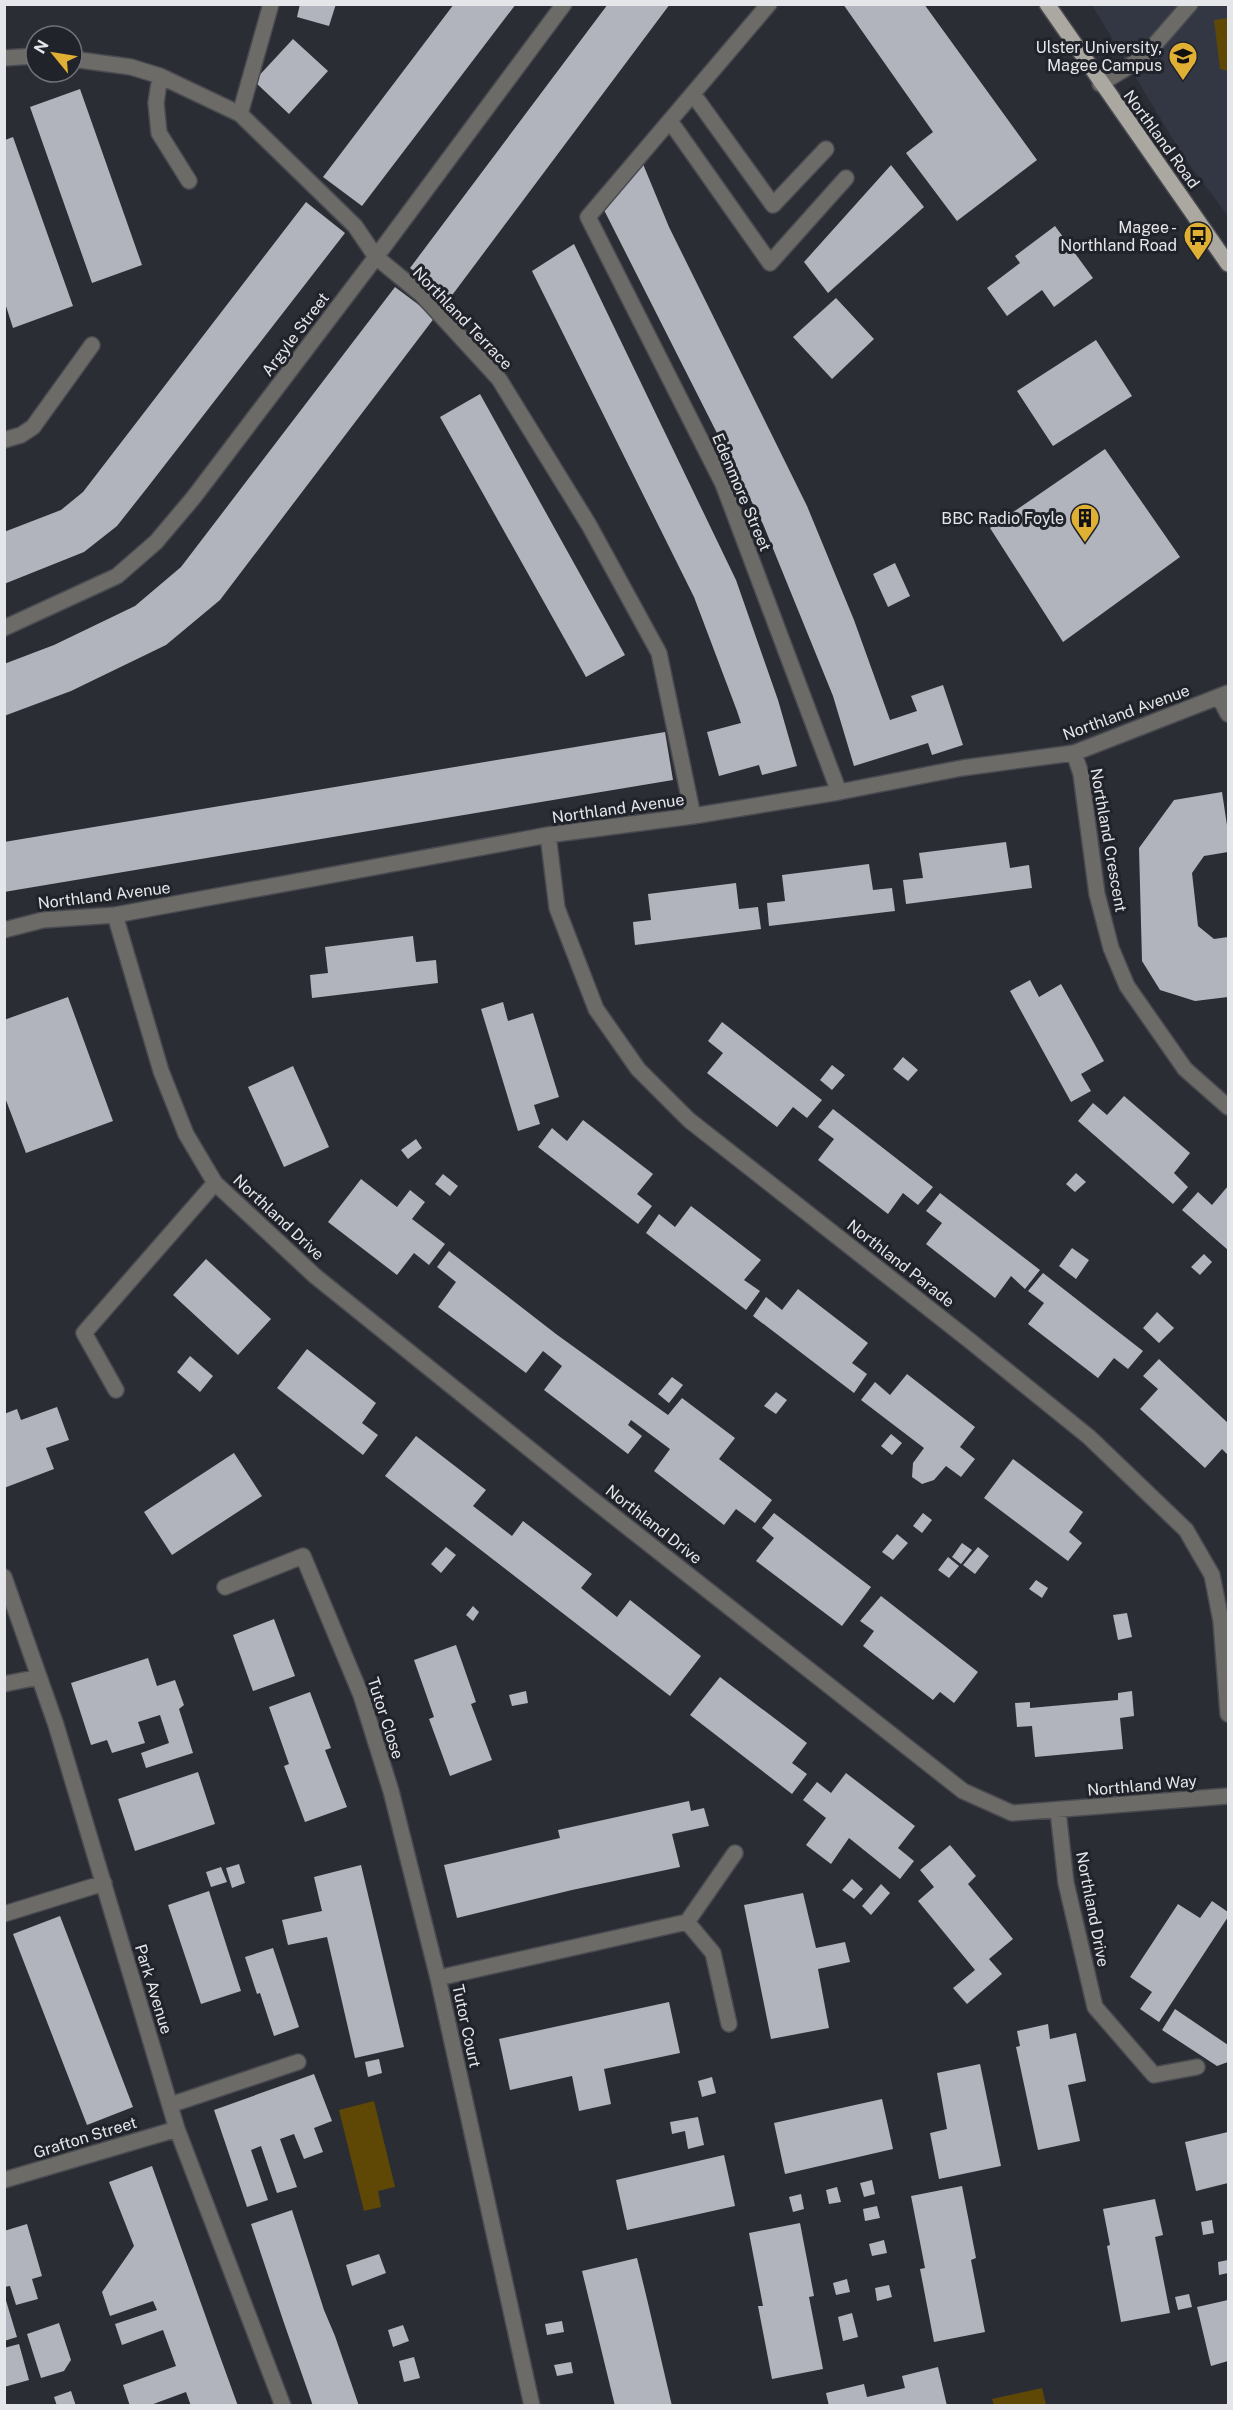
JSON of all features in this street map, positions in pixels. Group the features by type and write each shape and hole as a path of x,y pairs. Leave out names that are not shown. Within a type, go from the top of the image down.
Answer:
{"main road":[{"name":"Northland Road","path":"1047,4 1228,264"}],"street":[{"path":"240,114 271,4"},
{"name":"Argyle Street","path":"4,628 117,576 156,542 194,497 564,4"},
{"path":"769,4 670,121 770,263 846,178"},
{"path":"1101,84 1144,57 1190,4"},
{"path":"4,58 24,57"},
{"name":"Northland Terrace","path":"84,61 131,67 160,76 240,114 355,226 376,257 421,294 499,380 590,525 659,652 693,816"},
{"path":"160,76 156,103 159,133 189,181"},
{"path":"693,94 773,205 826,149"},
{"name":"Edenmore Street","path":"670,121 588,217 723,484 839,792"},
{"path":"4,440 21,435 33,427 92,345"},
{"path":"1224,695 1228,714"},
{"name":"Northland Avenue","path":"4,930 42,920 115,915 548,836 693,816 839,792 962,768 1074,753 1224,695"},
{"name":"Northland Crescent","path":"1074,753 1082,774 1098,894 1112,948 1127,986 1185,1069 1228,1107"},
{"name":"Northland Parade","path":"548,836 557,908 596,1009 638,1069 689,1120 1089,1437 1186,1530 1212,1575 1221,1621 1228,1714"},
{"name":"Northland Drive","path":"115,915 161,1071 186,1134 214,1183 315,1276 588,1496 963,1791 1012,1813 1058,1811 1066,1883 1095,2007 1154,2075 1197,2067"},
{"path":"116,1390 84,1333 214,1183"},
{"name":"Tutor Close","path":"225,1587 303,1556 361,1695 391,1791 438,1978"},
{"name":"Park Avenue","path":"4,1577 56,1725 177,2129 283,2406"},
{"path":"4,1684 39,1677"},
{"name":"Northland Way","path":"1058,1811 1228,1796"},
{"path":"729,2024 713,1953 687,1922 735,1853"},
{"path":"4,1914 104,1883"},
{"name":"Tutor Court","path":"532,2406 438,1978 687,1922"},
{"path":"170,2105 298,2062"},
{"name":"Grafton Street","path":"4,2180 177,2129"}],"shaded area":[{"name":"Ulster University, Magee Campus","path":"1092,5 1228,5 1228,216 1183,156"},
{"path":"1228,18 1228,71 1220,69 1214,20"},
{"path":"374,2101 395,2187 378,2191 381,2207 364,2211 339,2110"},
{"path":"1042,2388 1046,2405 994,2405 992,2399"}],"building":[{"path":"300,4 336,4 329,26 297,17"},
{"path":"454,4 516,4 362,206 323,177"},
{"path":"608,4 670,4 450,298 410,268"},
{"path":"843,4 924,4 1037,160 957,221 906,153 933,132"},
{"path":"293,39 328,71 289,114 254,81"},
{"path":"80,89 142,265 92,283 30,107"},
{"path":"13,137 73,306 13,328 5,303 5,140"},
{"path":"643,164 669,227 807,506 854,620 890,720 917,711 911,696 943,685 963,745 932,755 928,743 854,766 833,696 763,524 603,208"},
{"path":"891,165 924,207 828,293 804,262"},
{"path":"306,202 345,233 117,526 84,552 4,584 4,532 61,510 83,492"},
{"path":"1055,226 1093,278 1054,307 1042,290 1007,316 987,288 1020,263 1015,256"},
{"path":"574,244 736,580 778,700 797,766 762,775 759,765 719,776 707,732 741,723 737,711 694,597 532,271"},
{"path":"395,287 435,317 220,600 166,645 71,691 4,716 4,664 54,645 135,606 181,567"},
{"path":"836,298 874,339 832,379 793,337"},
{"path":"1096,340 1132,396 1053,446 1017,391"},
{"path":"480,394 625,655 586,677 440,417"},
{"name":"BBC Radio Foyle","path":"1105,449 1180,557 1063,642 990,528"},
{"path":"895,563 910,596 888,607 873,574"},
{"path":"665,732 673,780 4,892 4,842"},
{"path":"1222,792 1228,832 1228,852 1204,856 1192,873 1198,926 1214,939 1228,937 1228,997 1195,1001 1160,990 1142,961 1139,848 1174,800"},
{"path":"1006,842 1010,868 1029,865 1032,888 906,904 903,880 923,878 919,853"},
{"path":"869,864 873,890 892,888 895,911 769,926 767,903 785,901 782,875"},
{"path":"736,883 739,909 758,907 761,929 635,945 633,922 651,920 648,894"},
{"path":"413,936 416,962 436,960 438,983 312,998 310,975 328,973 325,947"},
{"path":"1030,980 1039,997 1061,984 1104,1061 1081,1074 1091,1091 1071,1102 1010,991"},
{"path":"68,997 113,1121 26,1153 4,1095 4,1020"},
{"path":"503,1002 508,1021 533,1013 559,1097 534,1105 540,1124 518,1131 481,1009"},
{"path":"722,1022 822,1100 807,1118 793,1107 777,1127 707,1073 723,1053 708,1041"},
{"path":"903,1057 918,1070 908,1081 893,1069"},
{"path":"832,1065 845,1075 832,1090 820,1080"},
{"path":"293,1066 329,1147 284,1167 248,1087"},
{"path":"1124,1096 1190,1153 1174,1173 1188,1187 1173,1204 1078,1121 1093,1103 1107,1115"},
{"path":"833,1109 933,1187 918,1205 903,1193 888,1214 818,1160 834,1139 818,1127"},
{"path":"583,1120 653,1174 637,1194 652,1206 638,1224 538,1147 552,1128 567,1141"},
{"path":"416,1139 422,1148 408,1159 401,1150"},
{"path":"1076,1173 1086,1182 1075,1192 1066,1184"},
{"path":"443,1174 458,1186 450,1196 435,1184"},
{"path":"361,1179 397,1207 410,1190 425,1202 412,1219 445,1244 429,1265 414,1253 397,1275 328,1222"},
{"path":"1228,1186 1228,1250 1182,1210 1198,1192 1212,1205"},
{"path":"940,1193 1040,1270 1025,1289 1011,1276 995,1298 926,1244 942,1223 926,1211"},
{"path":"691,1206 761,1260 744,1280 760,1291 746,1310 646,1233 659,1214 675,1227"},
{"path":"1072,1248 1089,1260 1076,1279 1059,1266"},
{"path":"449,1251 556,1334 668,1415 682,1398 735,1438 719,1459 772,1500 755,1523 736,1509 724,1525 654,1471 670,1449 631,1420 628,1425 642,1436 628,1454 544,1390 562,1366 543,1351 526,1373 438,1307 456,1282 437,1267"},
{"path":"1204,1254 1212,1262 1200,1275 1191,1267"},
{"path":"206,1259 271,1319 238,1355 173,1295"},
{"path":"1043,1273 1143,1351 1128,1369 1114,1358 1098,1378 1028,1324 1044,1303 1028,1291"},
{"path":"798,1289 868,1343 852,1363 867,1374 854,1393 753,1316 766,1297 782,1310"},
{"path":"1157,1312 1174,1328 1159,1343 1143,1328"},
{"path":"307,1349 376,1403 362,1423 378,1435 363,1455 277,1388"},
{"path":"190,1356 213,1376 200,1392 177,1372"},
{"path":"1159,1359 1228,1423 1228,1455 1222,1449 1205,1468 1140,1409 1158,1389 1143,1376"},
{"path":"907,1374 975,1427 960,1447 975,1459 961,1477 946,1466 934,1480 922,1484 912,1477 913,1463 924,1448 861,1400 875,1382 890,1395"},
{"path":"672,1377 683,1385 669,1403 658,1394"},
{"path":"776,1392 787,1400 776,1414 764,1406"},
{"path":"57,1407 69,1440 46,1448 54,1469 4,1488 4,1414 17,1409 21,1420"},
{"path":"891,1434 902,1443 892,1455 881,1446"},
{"path":"416,1436 486,1490 473,1506 512,1536 523,1521 592,1574 581,1588 617,1617 630,1600 701,1656 670,1696 385,1476"},
{"path":"234,1453 262,1496 172,1555 144,1512"},
{"path":"1013,1459 1083,1512 1069,1532 1082,1543 1068,1561 984,1498"},
{"path":"774,1513 871,1587 842,1626 756,1561 774,1538 762,1528"},
{"path":"923,1513 932,1520 922,1533 913,1526"},
{"path":"897,1534 908,1543 893,1560 882,1552"},
{"path":"962,1543 972,1550 961,1564 952,1557"},
{"path":"446,1547 456,1555 441,1573 431,1564"},
{"path":"978,1547 989,1556 975,1574 963,1565"},
{"path":"948,1557 959,1566 949,1578 938,1570"},
{"path":"1036,1580 1048,1588 1042,1598 1029,1589"},
{"path":"881,1596 978,1672 954,1703 940,1692 933,1700 863,1646 874,1631 860,1621"},
{"path":"473,1606 479,1612 473,1621 466,1615"},
{"path":"1127,1613 1132,1637 1118,1640 1113,1615"},
{"path":"274,1619 295,1676 253,1691 233,1635"},
{"path":"456,1645 476,1702 471,1704 492,1760 450,1776 429,1719 434,1717 414,1660"},
{"path":"148,1658 157,1686 175,1680 184,1705 179,1709 193,1753 146,1768 141,1753 169,1743 160,1715 138,1722 145,1743 112,1753 107,1740 91,1745 71,1683"},
{"path":"720,1677 807,1743 792,1763 807,1774 792,1794 690,1715"},
{"path":"526,1691 528,1703 512,1706 509,1695"},
{"path":"1132,1691 1134,1716 1120,1718 1123,1749 1035,1757 1032,1726 1017,1727 1015,1703 1030,1702 1030,1708 1118,1700 1118,1693"},
{"path":"310,1692 331,1748 325,1750 347,1807 305,1822 284,1766 289,1764 269,1707"},
{"path":"198,1772 215,1824 135,1851 118,1799"},
{"path":"846,1773 915,1826 898,1848 914,1861 900,1879 849,1838 831,1864 806,1845 826,1818 803,1800 817,1782 831,1793"},
{"path":"689,1801 691,1811 704,1808 709,1826 672,1834 680,1867 457,1918 444,1865 560,1838 558,1830"},
{"path":"950,1845 976,1876 968,1884 1013,1939 989,1959 1002,1974 967,2004 953,1988 975,1970 918,1901 934,1887 920,1870"},
{"path":"239,1864 245,1883 232,1888 226,1868"},
{"path":"361,1865 404,2047 355,2058 327,1937 288,1945 282,1920 322,1911 314,1877"},
{"path":"221,1867 227,1882 211,1887 206,1872"},
{"path":"852,1879 863,1889 854,1899 842,1890"},
{"path":"881,1884 890,1893 871,1915 862,1906"},
{"path":"209,1891 241,1991 201,2004 168,1905"},
{"path":"803,1893 816,1948 845,1942 850,1962 818,1969 829,2028 771,2039 744,1905"},
{"path":"1212,1901 1228,1912 1228,1917 1159,2022 1140,2009 1152,1992 1130,1977 1178,1904 1200,1918"},
{"path":"60,1916 133,2107 87,2125 13,1934"},
{"path":"273,1948 299,2027 274,2036 245,1957"},
{"path":"669,2002 680,2053 604,2069 611,2104 579,2111 572,2076 510,2090 499,2039"},
{"path":"1175,2009 1228,2045 1228,2062 1217,2066 1162,2030"},
{"path":"1048,2024 1050,2039 1076,2033 1086,2081 1068,2085 1080,2141 1038,2150 1016,2047 1020,2046 1017,2031"},
{"path":"379,2059 382,2073 368,2077 365,2062"},
{"path":"980,2064 1001,2166 939,2179 930,2133 947,2129 937,2073"},
{"path":"314,2074 332,2121 314,2128 323,2152 304,2159 294,2134 280,2139 297,2187 277,2193 261,2146 251,2150 268,2200 247,2207 214,2110"},
{"path":"712,2077 716,2093 702,2097 698,2081"},
{"path":"882,2099 893,2149 785,2174 774,2123"},
{"path":"698,2117 704,2145 688,2149 685,2131 672,2134 670,2122"},
{"path":"1228,2132 1228,2183 1196,2191 1185,2142"},
{"path":"724,2155 735,2206 627,2230 616,2180"},
{"path":"152,2166 238,2406 191,2406 186,2392 148,2406 130,2406 123,2385 176,2366 163,2330 122,2345 115,2324 157,2310 153,2301 110,2316 102,2292 134,2246 109,2182"},
{"path":"872,2180 875,2194 864,2197 860,2183"},
{"path":"962,2186 976,2258 971,2260 985,2332 934,2342 920,2269 925,2268 911,2196"},
{"path":"837,2187 841,2202 829,2204 826,2190"},
{"path":"801,2194 804,2209 793,2212 789,2197"},
{"path":"1155,2199 1163,2235 1155,2237 1170,2313 1121,2322 1107,2246 1110,2245 1103,2209"},
{"path":"877,2206 880,2218 865,2221 863,2209"},
{"path":"292,2210 324,2310 359,2406 313,2406 284,2323 251,2224"},
{"path":"1212,2220 1214,2233 1203,2235 1201,2222"},
{"path":"800,2223 814,2296 809,2297 823,2369 772,2379 758,2306 763,2306 749,2233"},
{"path":"27,2224 42,2276 32,2279 38,2299 16,2305 10,2286 4,2287 4,2231"},
{"path":"884,2240 887,2253 872,2256 869,2244"},
{"path":"379,2254 386,2273 352,2286 346,2265"},
{"path":"637,2258 672,2406 615,2406 582,2271"},
{"path":"1228,2260 1228,2273 1219,2275 1218,2262"},
{"path":"847,2279 850,2292 836,2295 833,2283"},
{"path":"889,2285 892,2297 877,2301 875,2288"},
{"path":"4,2294 17,2337 4,2341"},
{"path":"1189,2294 1192,2307 1178,2310 1175,2297"},
{"path":"1228,2300 1228,2361 1211,2366 1197,2307"},
{"path":"852,2313 858,2337 843,2341 838,2317"},
{"path":"562,2321 564,2332 547,2335 545,2324"},
{"path":"59,2323 71,2360 64,2371 41,2378 27,2334"},
{"path":"403,2325 409,2341 393,2347 388,2330"},
{"path":"19,2344 29,2380 4,2387 4,2348"},
{"path":"414,2357 420,2378 404,2382 399,2361"},
{"path":"571,2362 573,2373 557,2376 554,2365"},
{"path":"938,2367 947,2406 829,2406 826,2393 864,2384 867,2397 905,2388 902,2376"},
{"path":"71,2391 76,2406 57,2406 54,2397"}],"place":[{"name":"Ulster University, Magee Campus","path":"1183,82"},
{"name":"Magee - Northland Road","path":"1198,262"},
{"name":"BBC Radio Foyle","path":"1085,544"}]}
